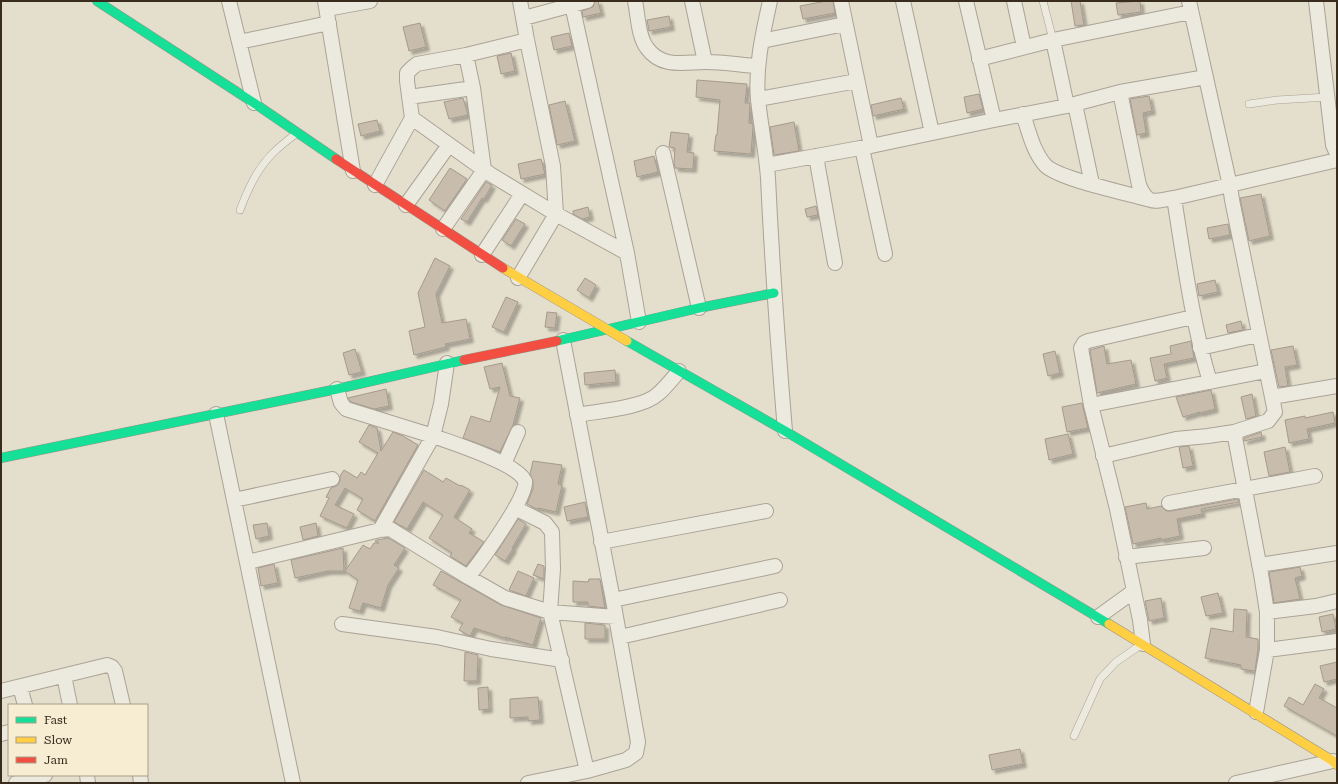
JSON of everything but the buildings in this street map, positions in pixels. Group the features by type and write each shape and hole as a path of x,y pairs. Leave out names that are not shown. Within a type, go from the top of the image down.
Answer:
{"street":[{"path":"97,1 108,5 353,171 518,278 785,431 1256,712 1335,763"},
{"path":"229,1 254,103"},
{"path":"239,42 327,11 370,1"},
{"path":"518,278 556,214 553,166 520,1"},
{"path":"524,18 563,5 587,1"},
{"path":"635,1 642,37 647,48 661,60 669,63 682,64 705,62 758,66"},
{"path":"692,1 705,62"},
{"path":"770,1 758,66 758,99 767,165 774,293 785,431"},
{"path":"841,1 857,81 885,254"},
{"path":"903,1 932,133"},
{"path":"966,1 994,120"},
{"path":"1014,1 1024,47"},
{"path":"1316,1 1330,88 1333,145 1337,154"},
{"path":"563,5 627,253 639,322"},
{"path":"979,59 1190,7 1230,186 1258,335 1275,412 1268,421 1234,432 1176,439 1103,456"},
{"path":"327,11 353,171"},
{"path":"762,41 845,24"},
{"path":"375,185 412,118 408,73 412,68 417,64 466,55 527,40"},
{"path":"1053,40 1092,184"},
{"path":"443,229 484,170 473,88 466,55"},
{"path":"767,165 867,147 1071,105 1120,92 1206,77"},
{"path":"758,99 857,81"},
{"path":"409,97 473,88"},
{"path":"1120,92 1139,185 1143,195 1147,199"},
{"path":"1023,114 1033,146 1040,159 1047,167 1068,177 1153,201 1230,186 1337,160"},
{"path":"412,118 484,170 522,194 627,253"},
{"path":"406,205 449,145"},
{"path":"663,153 699,308"},
{"path":"816,156 835,263"},
{"path":"482,255 522,194"},
{"path":"1174,198 1193,317 1210,382"},
{"path":"1,458 337,389 447,363 563,340 699,308 774,293"},
{"path":"1143,644 1117,509 1091,405 1081,348 1084,343 1193,317"},
{"path":"1200,348 1258,335"},
{"path":"528,783 587,771 626,760 636,753 638,742 620,637 563,340"},
{"path":"380,530 433,436 441,404 447,363"},
{"path":"577,415 637,404 650,400 658,394 680,371"},
{"path":"1091,405 1266,371"},
{"path":"1272,397 1337,386"},
{"path":"337,389 341,403 346,409 433,436 504,464 517,473 524,481 524,491 516,508 480,562 468,577"},
{"path":"216,414 293,783"},
{"path":"504,464 518,432"},
{"path":"1234,432 1267,612 1267,650 1256,712"},
{"path":"1169,503 1315,476"},
{"path":"234,500 332,479"},
{"path":"516,508 545,523 552,532 553,569 550,612 587,771"},
{"path":"601,542 766,511"},
{"path":"248,562 386,529 395,531 468,577 505,598 550,612 616,618"},
{"path":"1126,556 1204,548"},
{"path":"1259,565 1337,553"},
{"path":"613,600 774,566"},
{"path":"1098,617 1134,591"},
{"path":"620,637 780,600"},
{"path":"1267,612 1316,606 1337,601"},
{"path":"342,624 437,637 491,649 562,660"},
{"path":"1267,650 1337,641"},
{"path":"1,691 107,666 112,667 115,671 123,704"},
{"path":"64,676 70,704"},
{"path":"20,687 25,704"},
{"path":"1236,783 1335,763"},
{"path":"23,782 39,776"}],"lane":[{"path":"1044,1 1053,40"},
{"path":"1249,104 1277,100 1330,88"},
{"path":"240,210 252,181 261,167 273,153 297,133"},
{"path":"1074,736 1100,679 1116,662 1143,644"}],"traffic: fast":[{"path":"97,1 254,103 336,159"},
{"path":"557,341 699,308 774,293"},
{"path":"627,341 785,431 1109,624"},
{"path":"1,458 337,389 464,360"}],"traffic: slow":[{"path":"503,268 627,341"},
{"path":"1109,624 1333,761 1337,765"}],"traffic: jam":[{"path":"336,159 503,268"},
{"path":"464,360 557,341"}]}
